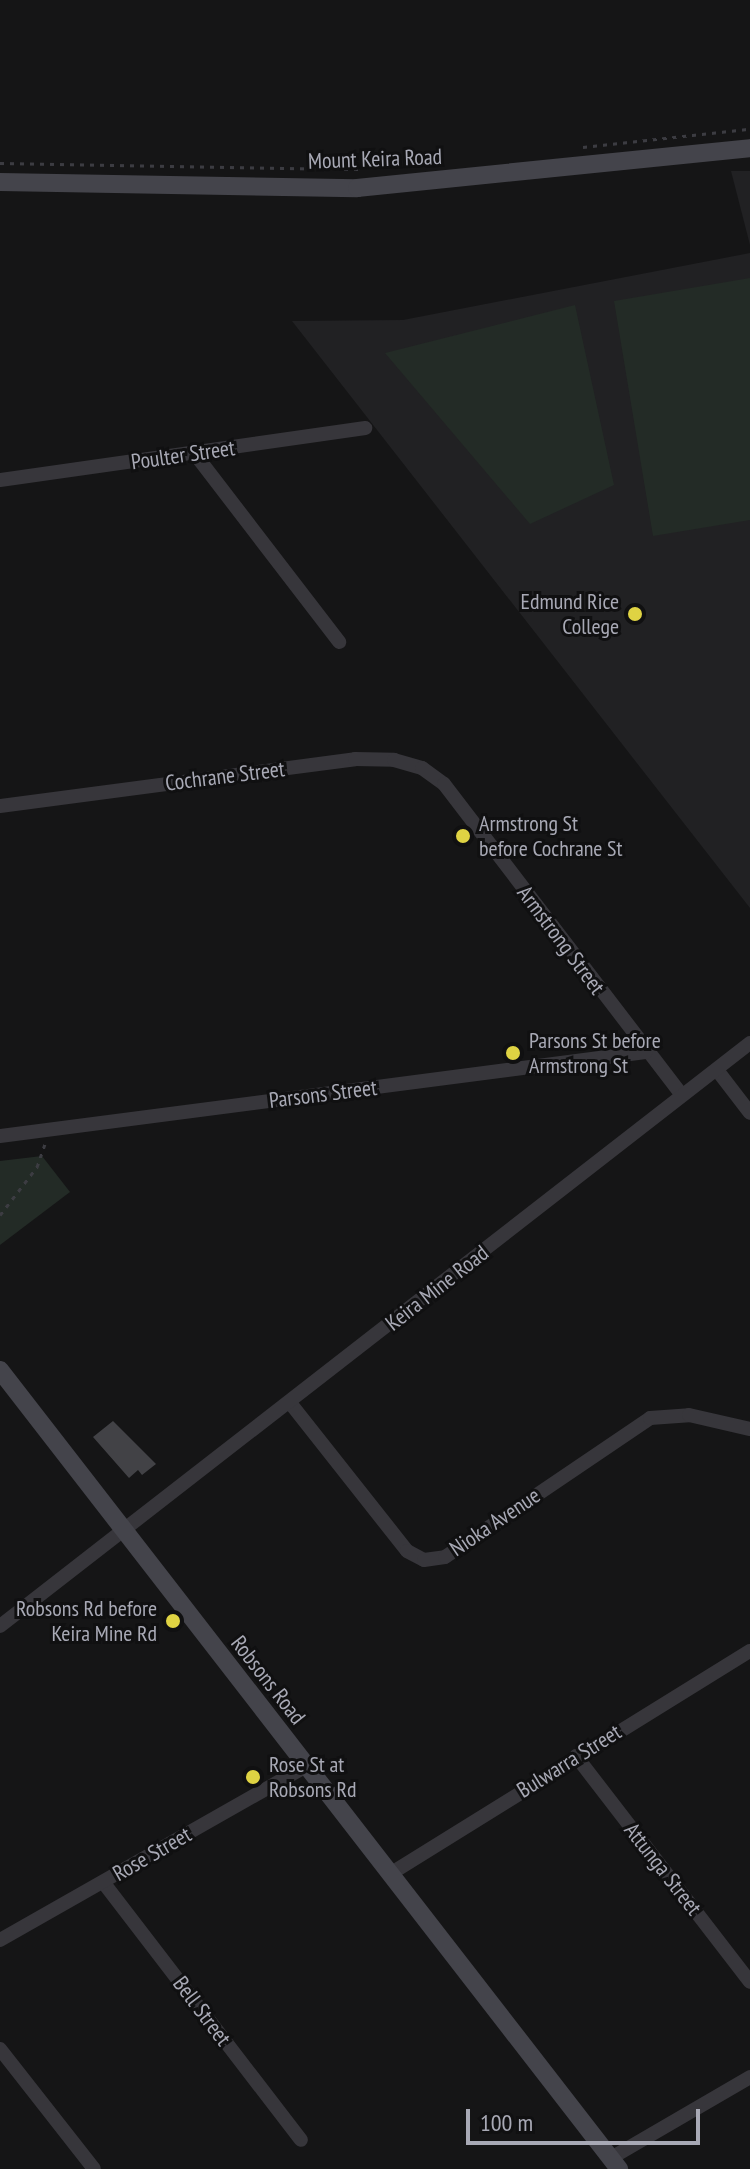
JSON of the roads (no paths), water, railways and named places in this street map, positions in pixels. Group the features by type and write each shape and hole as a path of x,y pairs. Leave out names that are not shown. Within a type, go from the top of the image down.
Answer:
{"main road":[{"name":"Mount Keira Road","path":"0,182 357,188 750,148"},
{"name":"Robsons Road","path":"0,1370 304,1767 615,2164"}],"street":[{"name":"Poulter Street","path":"0,480 365,428"},
{"path":"195,454 339,642"},
{"name":"Cochrane Street","path":"0,806 374,758 409,763 444,784"},
{"name":"Armstrong Street","path":"444,784 681,1094"},
{"name":"Keira Mine Road","path":"0,1626 291,1404 681,1094 750,1043"},
{"name":"Parsons Street","path":"0,1136 646,1052"},
{"path":"717,1070 750,1113"},
{"name":"Nioka Avenue","path":"291,1404 407,1551 424,1560 445,1557 650,1418 689,1415 750,1429"},
{"name":"Bulwarra Street","path":"390,1874 750,1651"},
{"name":"Attunga Street","path":"576,1756 750,1982"},
{"name":"Rose Street","path":"0,1940 304,1767"},
{"name":"Bell Street","path":"103,1882 301,2140"},
{"path":"0,2049 94,2169"},
{"path":"615,2164 750,2077"}],"place":[{"name":"Edmund Rice College","path":"635,614"},
{"name":"Armstrong St before Cochrane St","path":"463,836"},
{"name":"Parsons St before Armstrong St","path":"513,1053"},
{"name":"Robsons Rd before Keira Mine Rd","path":"173,1621"},
{"name":"Rose St at Robsons Rd","path":"253,1777"}]}
